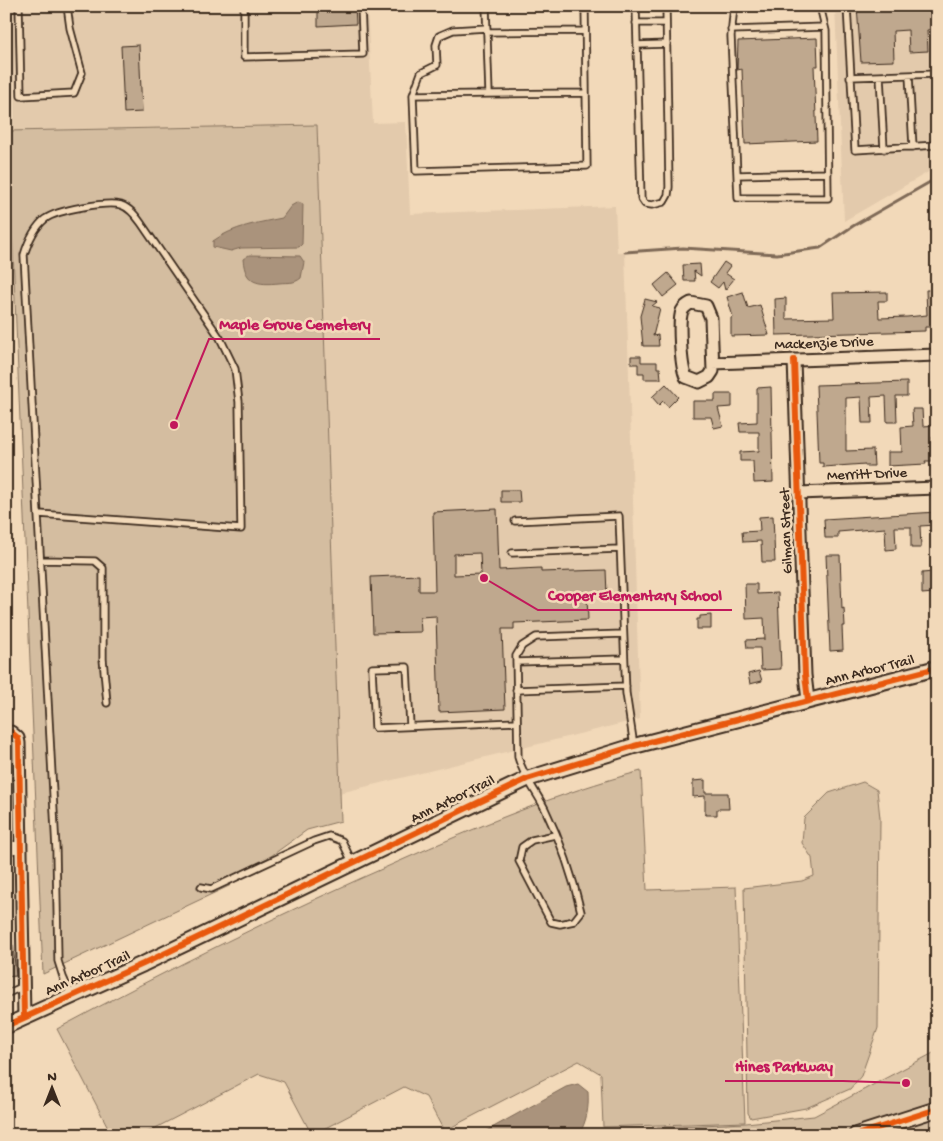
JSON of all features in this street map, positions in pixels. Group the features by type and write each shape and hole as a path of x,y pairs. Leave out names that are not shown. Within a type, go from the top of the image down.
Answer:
{"street":[{"path":"690,304 702,304 710,311 713,363 711,374 700,382 689,379 684,373 680,318 685,307 690,304"},
{"name":"Mackenzie Drive","path":"713,363 937,355"},
{"name":"Gilman Street","path":"794,360 808,700"},
{"name":"Merritt Drive","path":"798,493 937,488"},
{"name":"Ann Arbor Trail","path":"6,1026 143,964 527,779 634,746 937,668"},
{"path":"10,734 18,738 19,742 24,1017"},
{"path":"6,848 20,847"},
{"path":"856,1135 937,1109"}],"lane":[{"path":"19,6 21,96 74,93 82,73 70,28 67,6"},
{"path":"244,6 244,58 363,54 361,6"},
{"path":"486,6 489,94"},
{"path":"585,6 587,166 416,171 413,95 421,73 436,65 436,45 439,36 453,30 585,31"},
{"path":"636,6 641,198 645,204 652,205 664,202 668,195 669,187 666,6"},
{"path":"734,6 731,30 738,198 828,198 825,27 820,6"},
{"path":"847,6 855,150 937,145"},
{"path":"636,23 666,23"},
{"path":"731,30 825,27"},
{"path":"637,45 667,44"},
{"path":"850,77 937,74"},
{"path":"909,75 913,147"},
{"path":"880,76 884,149"},
{"path":"413,95 586,93"},
{"path":"737,175 828,173"},
{"path":"39,514 241,529 239,402 235,369 220,338 141,223 132,212 122,206 108,204 56,213 44,220 30,238 24,255 56,849 58,961 72,995"},
{"path":"515,521 619,516 622,634 629,725 634,746"},
{"path":"512,553 620,549"},
{"path":"41,560 94,562 103,568 103,659 107,703"},
{"path":"555,835 532,840 522,847 519,861 551,922 560,924 574,921 581,912 576,892 555,835 544,808 527,779 518,757 516,662 518,651 536,637 622,634"},
{"path":"516,662 624,659"},
{"path":"410,726 407,667 372,668 374,728 517,722"},
{"path":"516,690 626,686"},
{"path":"201,887 211,889 314,841 329,836 342,840 352,862"},
{"path":"6,994 24,986"}],"shaded area":[{"path":"6,6 367,6 373,123 406,122 410,214 615,206 617,252 625,252 640,719 340,793 317,125 6,131"},
{"path":"835,6 937,6 937,167 844,221"},
{"path":"317,125 341,821 307,830 271,856 227,878 231,885 43,974 8,131"},
{"path":"298,202 303,204 302,244 299,247 241,248 231,251 213,247 213,241 229,232 282,218 291,206"},
{"path":"249,255 300,256 304,262 301,278 288,283 265,284 254,281 247,274 244,267 243,259"},
{"path":"641,771 647,890 736,887 745,1122 603,1127 601,1074 579,1061 444,1131 426,1097 404,1087 312,1135 284,1082 259,1074 142,1135 112,1135 57,1029 227,942 313,900 400,861 519,811 579,789"},
{"path":"863,782 877,790 880,818 878,1028 861,1076 850,1089 806,1108 751,1118 748,1113 744,888 802,881 814,876 812,858 802,843 804,818 829,793"},
{"path":"937,1051 937,1135 648,1135 657,1127 746,1123 814,1116"},
{"path":"578,1084 588,1092 586,1119 579,1135 479,1135 566,1087"}],"building":[{"path":"318,6 355,6 356,24 318,26"},
{"path":"857,6 937,6 937,29 927,30 928,51 909,52 908,30 893,31 894,61 861,62"},
{"path":"817,38 818,66 814,66 817,141 745,144 742,69 737,70 738,41"},
{"path":"139,45 142,112 124,113 121,46"},
{"path":"724,262 730,266 725,273 734,279 725,290 723,282 718,288 710,282"},
{"path":"700,264 701,276 694,271 695,281 684,281 683,265"},
{"path":"668,273 678,285 663,297 654,285"},
{"path":"926,290 936,290 937,327 925,327 925,331 776,335 775,299 786,298 786,319 834,318 833,293 887,292 887,301 878,301 879,318 907,317 927,315"},
{"path":"743,292 748,308 760,305 769,335 731,336 731,318 733,317 727,297"},
{"path":"645,299 657,302 652,306 660,308 653,336 658,335 659,346 643,346 640,316"},
{"path":"631,356 641,356 641,362 657,362 657,368 660,368 661,379 644,379 644,373 638,373 638,364 631,364"},
{"path":"907,382 907,396 896,396 897,422 887,422 886,396 871,397 872,423 862,423 861,397 846,398 846,451 873,450 874,466 865,466 865,464 823,467 823,463 819,463 816,385"},
{"path":"666,384 678,397 668,407 663,401 659,405 652,397"},
{"path":"771,387 773,482 754,483 753,461 740,461 740,452 759,451 759,432 740,432 739,423 757,422 757,388"},
{"path":"715,394 732,394 732,407 718,408 723,426 714,428 711,417 693,417 693,401 715,401"},
{"path":"912,409 922,409 923,426 936,425 936,437 932,437 932,461 925,461 926,464 888,466 888,452 902,452 901,427 913,426"},
{"path":"501,490 519,490 520,502 501,502"},
{"path":"497,509 499,570 541,568 541,572 606,570 607,595 587,596 588,620 514,623 514,629 502,629 505,709 439,712 436,616 420,617 421,632 373,633 371,577 419,575 419,591 435,591 433,512","holes":["480,553 481,574 454,575 454,554"]},
{"path":"937,512 937,525 920,526 921,548 911,548 911,527 895,527 896,549 886,550 885,528 838,532 838,538 825,538 824,519"},
{"path":"773,516 775,562 762,562 761,541 743,542 742,532 760,531 759,517"},
{"path":"826,555 840,555 842,609 844,608 845,626 842,626 843,650 830,651"},
{"path":"933,572 934,593 922,594 922,573"},
{"path":"745,584 757,584 757,594 778,593 781,669 761,670 760,648 747,648 746,640 765,639 764,618 746,619"},
{"path":"711,615 711,629 697,629 697,619 700,619 700,616"},
{"path":"759,671 762,681 750,684 748,674"},
{"path":"705,780 705,793 728,793 729,809 717,809 717,815 705,815 705,796 693,797 693,781"},
{"path":"6,945 13,945 16,976 6,977"}],"waterway":[{"path":"625,252 683,248 777,254 820,248 853,226 937,178"}],"cycle path":[{"path":"794,360 805,675 808,700"},
{"path":"6,1026 143,964 527,779 634,746 937,668"},
{"path":"6,732 11,732 18,738 19,743 24,1017"},
{"path":"856,1135 937,1109"}],"place":[{"name":"Maple Grove Cemetery","path":"174,425"},
{"name":"Cooper Elementary School","path":"484,578"},
{"name":"Hines Parkway","path":"906,1083"}]}
